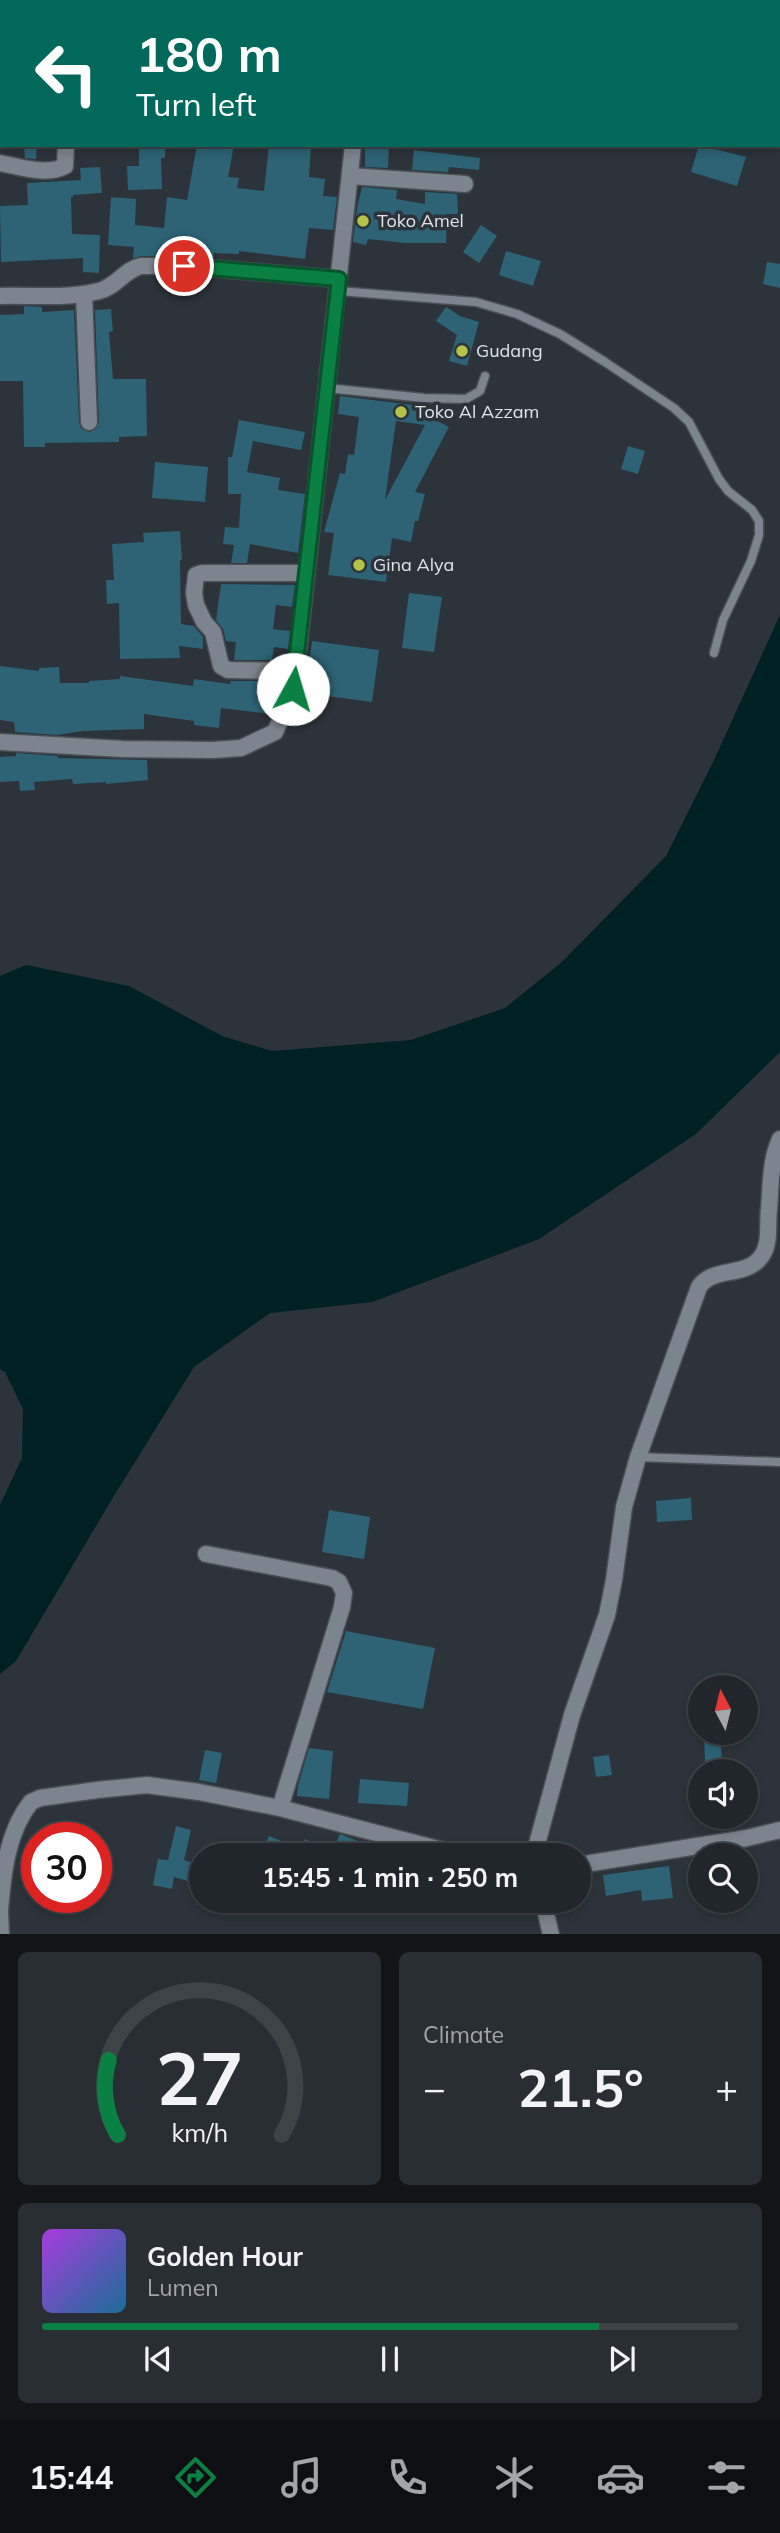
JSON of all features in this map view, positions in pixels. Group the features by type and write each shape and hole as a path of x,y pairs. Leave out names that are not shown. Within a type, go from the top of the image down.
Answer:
{"street":[{"path":"0,163 48,171 58,169 65,166 66,147"},
{"path":"0,742 123,749 213,750 241,748 275,732 293,689 353,147"},
{"path":"350,176 465,184"},
{"path":"0,296 84,294 111,287 127,272 141,266 184,266 339,285"},
{"path":"84,294 89,422"},
{"path":"295,671 228,670 221,666 213,632 204,622 194,593 197,575 202,573 306,573"},
{"path":"537,1843 572,1716 607,1615 624,1507 638,1457 699,1287 712,1276 750,1267 765,1250 771,1167 780,1139"},
{"path":"206,1554 332,1578 339,1582 344,1593 337,1625 280,1808"},
{"path":"1,1934 4,1871 15,1831 30,1802 40,1798 146,1785 280,1808 415,1843"},
{"path":"591,1863 747,1838 780,1830"},
{"path":"545,1913 551,1934"}],"lane":[{"path":"339,285 476,302 506,310 560,334 674,408 689,422 719,479 752,510 759,521 751,561 723,620 714,653"},
{"path":"327,388 424,398 466,399 480,391 485,376"},
{"path":"638,1457 780,1462"}],"shaded area":[{"path":"780,615 780,1052 696,1134 539,1239 372,1302 270,1313 194,1367 16,1661 0,1674 0,1505 22,1458 23,1409 5,1372 0,1369 0,976 26,965 129,986 222,1036 272,1051 411,1040 505,1008 562,962 666,856 714,760"}],"building":[{"path":"24,147 37,147 36,159 25,158"},
{"path":"139,147 165,147 165,158 161,158 162,189 128,190 127,166 139,166"},
{"path":"197,147 234,147 228,177 239,178 237,188 264,191 269,147 311,147 309,177 325,179 323,196 337,197 333,230 309,228 305,259 239,251 239,254 214,253 214,258 133,258 134,247 108,245 111,197 136,199 135,225 164,228 167,197 187,200"},
{"path":"365,147 389,147 388,168 365,167"},
{"path":"698,147 746,157 737,186 691,172"},
{"path":"414,150 480,158 479,170 449,167 448,172 412,170"},
{"path":"100,167 102,193 71,197 72,234 100,235 99,273 83,272 83,258 1,262 0,206 28,205 27,183 81,180 80,168"},
{"path":"362,187 397,190 396,199 425,204 425,192 457,194 458,214 447,214 446,243 368,239 366,245 353,242"},
{"path":"481,225 497,236 479,263 463,252"},
{"path":"506,251 541,261 533,286 499,275"},
{"path":"767,262 780,264 780,288 763,284"},
{"path":"24,306 42,307 42,312 74,310 79,422 81,428 89,432 95,430 99,422 95,310 111,309 113,331 109,332 113,379 146,379 147,436 119,437 119,442 45,443 45,447 24,447 23,381 0,381 0,315 24,314"},
{"name":"Gudang","path":"446,307 460,316 479,322 467,366 449,361 457,335 436,321"},
{"path":"340,396 421,406 420,412 449,427 415,492 425,494 411,542 392,538 386,582 328,575 334,533 324,532 340,473 345,474 348,454 354,455 359,417 338,414","holes":["396,421 425,425 385,500"]},
{"path":"239,420 305,432 301,450 253,441 247,472 280,478 278,490 305,494 298,553 250,544 247,563 231,563 234,545 223,544 225,527 239,528 241,494 228,494 228,457 232,457"},
{"path":"628,446 645,451 638,474 621,469"},
{"path":"155,462 208,467 205,502 152,498"},
{"path":"180,531 181,624 194,626 203,637 203,649 179,646 180,658 120,659 119,603 107,604 106,580 114,580 112,544 144,542 143,533"},
{"path":"221,584 295,585 292,607 276,605 273,629 290,631 288,649 274,647 272,660 234,660 236,642 226,641 223,629 216,620"},
{"path":"409,593 442,597 434,652 402,648"},
{"path":"312,641 379,650 372,702 305,693"},
{"path":"0,666 39,671 39,668 59,667 60,683 89,683 120,679 120,676 193,686 194,679 230,684 231,681 269,681 268,692 280,694 271,714 221,708 219,728 194,725 194,721 144,714 144,729 83,731 57,735 15,732 14,722 0,720"},
{"path":"16,753 58,758 147,760 148,780 106,784 73,784 72,779 34,782 35,790 20,791 19,781 0,782 0,757 16,756"},
{"path":"691,1498 692,1520 657,1522 656,1501"},
{"path":"329,1510 370,1517 364,1559 322,1552"},
{"path":"346,1631 435,1648 423,1709 327,1692"},
{"path":"704,1745 721,1745 722,1759 705,1759"},
{"path":"309,1748 333,1751 329,1799 297,1796"},
{"path":"205,1750 222,1753 216,1783 199,1780"},
{"path":"609,1755 612,1775 596,1777 593,1757"},
{"path":"360,1779 409,1783 407,1806 358,1803"},
{"path":"176,1826 191,1830 184,1860 189,1862 189,1881 174,1877 172,1889 153,1885 158,1859 168,1860"},
{"path":"340,1834 358,1841 357,1843 336,1843"},
{"path":"269,1836 286,1843 266,1843"},
{"path":"669,1866 673,1898 642,1901 641,1890 606,1896 603,1875"}],"place":[{"name":"Toko Amel","path":"363,221"},
{"name":"Gudang","path":"462,351"},
{"name":"Toko Al Azzam","path":"401,412"},
{"name":"Gina Alya","path":"359,565"}],"route":[{"path":"184,266 339,279 293,689"}]}
